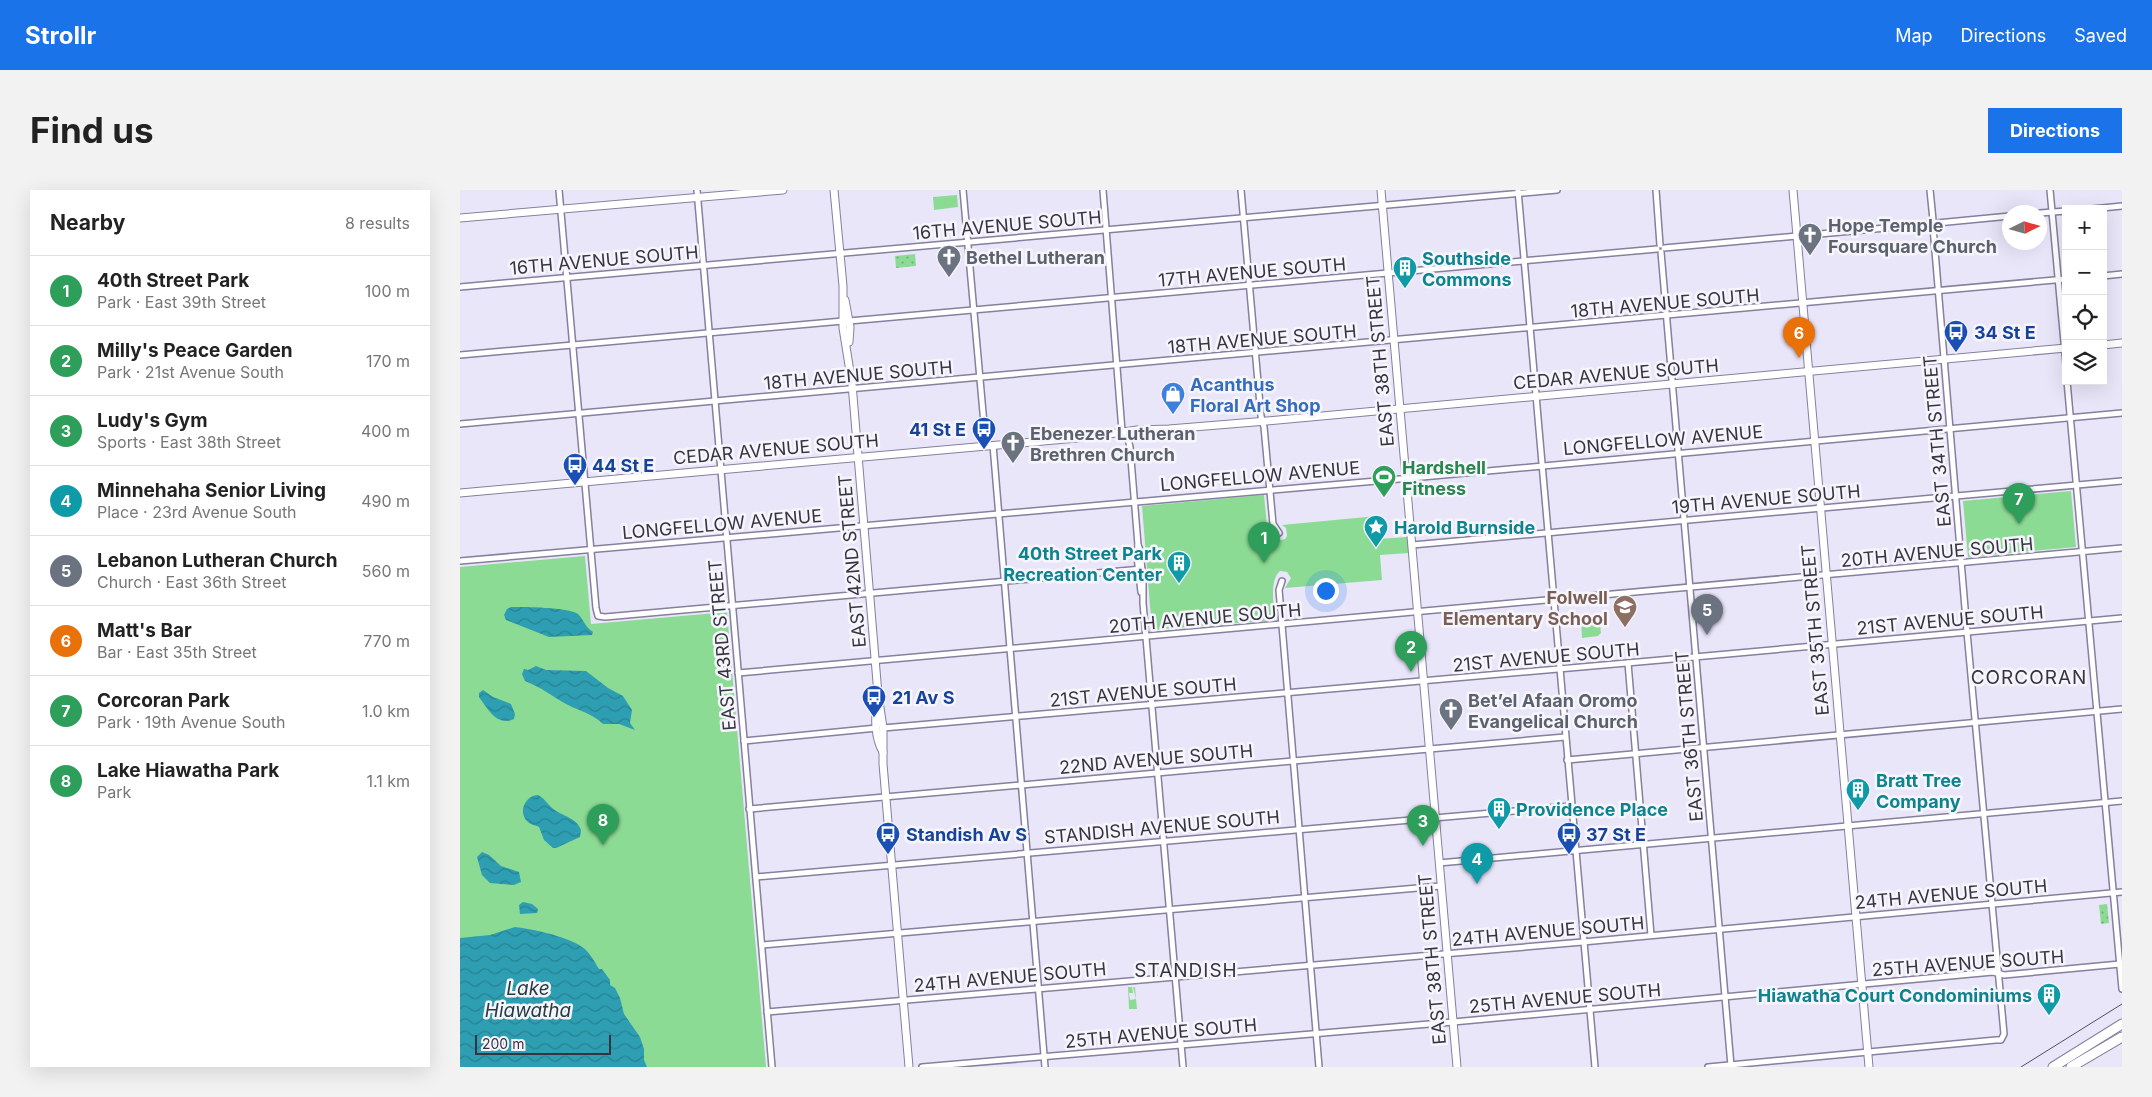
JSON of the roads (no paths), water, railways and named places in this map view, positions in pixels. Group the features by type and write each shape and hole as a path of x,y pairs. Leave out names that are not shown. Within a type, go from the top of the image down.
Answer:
{"highway":[{"path":"2052,1067 2122,1024"},
{"path":"2071,1067 2121,1038"}],"street":[{"path":"559,190 598,616 605,617 1140,569"},
{"path":"460,218 560,210 697,194 782,190"},
{"name":"EAST 42ND STREET","path":"834,190 909,1067"},
{"path":"963,190 980,378 998,513 1045,1067"},
{"path":"1103,190 1120,398 1125,433 1130,448 1183,1067"},
{"path":"1241,190 1272,524 1279,533"},
{"name":"EAST 38TH STREET","path":"1381,190 1457,1067"},
{"name":"16TH AVENUE SOUTH","path":"460,287 1557,190"},
{"name":"EAST 36TH STREET","path":"1656,190 1731,1066"},
{"name":"EAST 35TH STREET","path":"1793,190 1869,1067"},
{"name":"EAST 34TH STREET","path":"1868,1052 2001,1040 2004,1034 1967,632 1930,190"},
{"path":"2050,190 2064,340"},
{"path":"1519,192 1594,1067"},
{"name":"EAST 43RD STREET","path":"697,194 772,1067"},
{"path":"2107,208 2122,206"},
{"path":"2047,213 2062,211"},
{"name":"17TH AVENUE SOUTH","path":"460,355 573,347 846,321 1388,274 2002,217"},
{"path":"2107,276 2122,274"},
{"name":"18TH AVENUE SOUTH","path":"460,424 1256,354 2062,280"},
{"path":"2107,345 2122,343"},
{"name":"CEDAR AVENUE SOUTH","path":"460,493 2062,348"},
{"path":"2067,385 2122,989"},
{"name":"LONGFELLOW AVENUE","path":"460,561 1405,478 2122,412"},
{"name":"19TH AVENUE SOUTH","path":"1412,546 2122,481"},
{"name":"20TH AVENUE SOUTH","path":"738,673 1554,601 2122,548"},
{"path":"1282,581 1279,590 1287,693 1320,1067"},
{"name":"21ST AVENUE SOUTH","path":"744,741 1423,682 2122,618"},
{"path":"1628,663 1651,935"},
{"path":"1567,760 2122,710"},
{"name":"22ND AVENUE SOUTH","path":"749,809 1565,737"},
{"path":"1439,862 2122,801"},
{"name":"STANDISH AVENUE SOUTH","path":"756,877 1571,806"},
{"path":"762,945 1441,886"},
{"name":"24TH AVENUE SOUTH","path":"767,1012 1583,942 2122,892"},
{"name":"25TH AVENUE SOUTH","path":"922,1067 1453,1022 1993,972 2004,975 2120,964"},
{"path":"1708,1067 1868,1052"}],"water":[{"path":"511,607 546,608 573,612 578,614 593,632 592,635 549,637 506,620 504,615 507,609"},
{"path":"536,666 546,670 586,671 608,688 623,696 632,710 630,723 635,730 619,724 603,724 591,715 568,705 525,681 522,674 524,669 528,670"},
{"path":"483,690 493,697 511,704 515,714 514,719 503,721 494,716 479,697 479,693"},
{"path":"538,795 554,809 579,825 581,830 580,837 556,848 553,848 544,840 539,827 528,822 523,814 524,805 527,801"},
{"path":"482,852 489,855 501,866 519,872 521,882 514,885 490,883 482,875 477,857"},
{"path":"523,902 532,904 538,909 537,913 520,914 519,905"},
{"name":"Lake Hiawatha","path":"515,927 557,936 573,942 586,950 599,969 602,969 610,980 610,985 615,988 624,1014 640,1037 647,1067 460,1067 460,938 490,935"}],"tram line":[{"path":"2021,1067 2122,1004"}],"place":[{"name":"Hope Temple Foursquare Church","path":"1810,256"},
{"name":"Bethel Lutheran","path":"949,278"},
{"name":"Southside Commons","path":"1405,289"},
{"name":"34 St E","path":"1956,353"},
{"name":"Matt's Bar","path":"1799,358"},
{"name":"Acanthus Floral Art Shop","path":"1173,415"},
{"name":"41 St E","path":"984,450"},
{"name":"Ebenezer Lutheran Brethren Church","path":"1013,464"},
{"name":"44 St E","path":"575,486"},
{"name":"Hardshell Fitness","path":"1384,498"},
{"name":"Corcoran Park","path":"2019,524"},
{"name":"Harold Burnside","path":"1376,548"},
{"name":"40th Street Park","path":"1264,563"},
{"name":"40th Street Park Recreation Center","path":"1179,584"},
{"name":"Folwell Elementary School","path":"1625,628"},
{"name":"Lebanon Lutheran Church","path":"1707,635"},
{"name":"Milly's Peace Garden","path":"1411,672"},
{"name":"21 Av S","path":"874,718"},
{"name":"Bet’el Afaan Oromo Evangelical Church","path":"1451,731"},
{"name":"Bratt Tree Company","path":"1858,811"},
{"name":"Providence Place","path":"1499,830"},
{"name":"Lake Hiawatha Park","path":"603,845"},
{"name":"Ludy's Gym","path":"1423,846"},
{"name":"Standish Av S","path":"888,855"},
{"name":"37 St E","path":"1569,855"},
{"name":"Minnehaha Senior Living","path":"1477,884"},
{"name":"Hiawatha Court Condominiums","path":"2049,1016"}],"district":[{"name":"CORCORAN","path":"2029,677"},
{"name":"STANDISH","path":"1186,970"}]}
